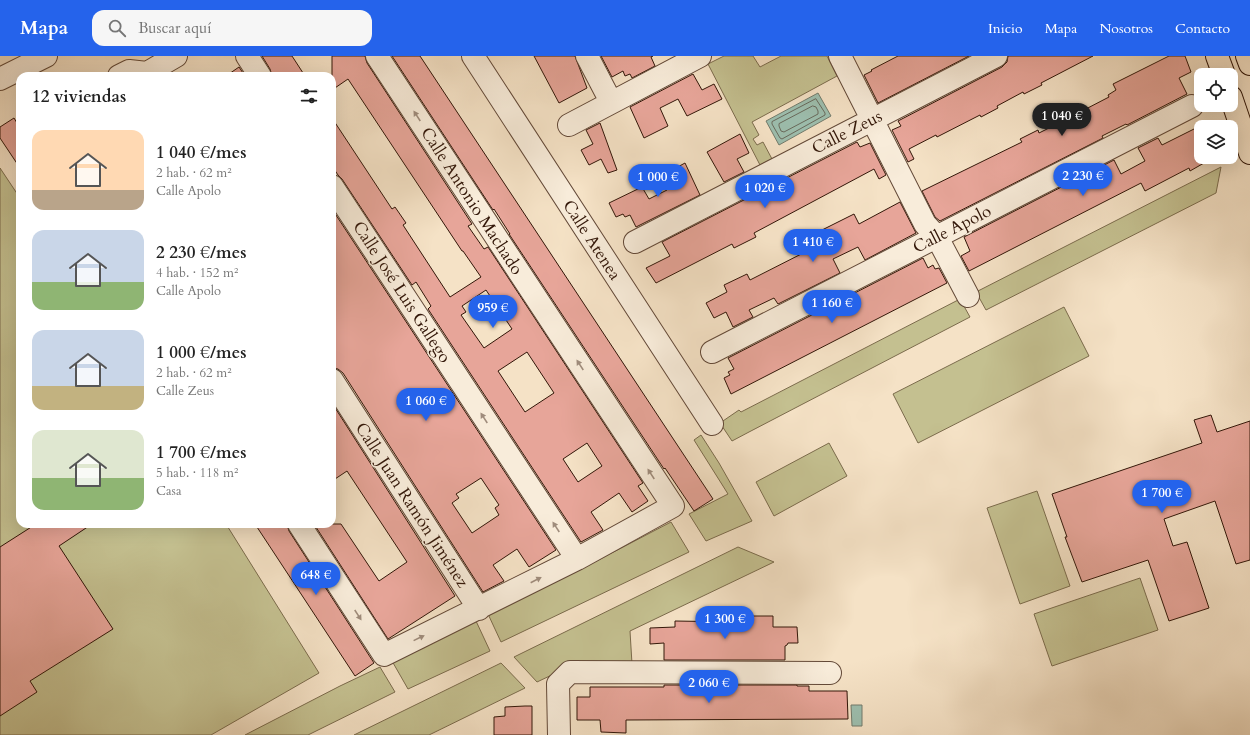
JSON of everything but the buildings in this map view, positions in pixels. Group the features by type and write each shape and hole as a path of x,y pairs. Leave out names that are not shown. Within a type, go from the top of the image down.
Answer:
{"main road":[{"path":"1217,56 1221,68"},
{"path":"1247,56 1250,64"},
{"path":"1236,112 1250,154"}],"street":[{"path":"0,79 46,56"},
{"path":"149,72 176,56"},
{"path":"247,56 257,72"},
{"name":"Calle Antonio Machado","path":"377,56 672,506 577,559"},
{"name":"Calle Atenea","path":"473,56 712,424"},
{"path":"587,56 611,102"},
{"path":"569,125 700,56"},
{"path":"840,56 925,224 937,237 968,296"},
{"name":"Calle Zeus","path":"635,242 996,56"},
{"name":"Calle Apolo","path":"712,352 1192,106"},
{"name":"Calle José Luis Gallego","path":"336,192 577,559"},
{"name":"Calle Juan Ramón Jiménez","path":"336,386 479,609"},
{"path":"302,528 384,655 577,559"},
{"path":"559,735 558,684 570,672 830,673"}],"shaded area":[{"path":"724,56 753,56 760,67 781,56 827,56 837,76 752,122 759,135 753,139 757,145 763,142 772,159 760,165 708,64"},
{"path":"1221,167 1216,193 986,310 976,292"},
{"path":"0,168 16,192 16,528 228,528 319,673 211,735 0,735"},
{"path":"960,299 970,317 732,441 720,423 739,410 741,412"},
{"path":"1064,307 1089,356 918,443 893,394"},
{"path":"701,435 719,463 752,521 706,541 689,514 728,494 694,440"},
{"path":"829,443 847,476 774,516 756,482"},
{"path":"1037,491 1070,586 1020,604 987,508"},
{"path":"671,522 689,552 501,642 488,614 581,569"},
{"path":"738,547 774,562 630,631 632,664 577,663 537,682 514,657"},
{"path":"1140,578 1158,630 1052,666 1034,614"},
{"path":"476,621 490,651 408,689 392,661"},
{"path":"501,663 525,688 429,735 354,735"},
{"path":"380,667 395,692 308,735 245,735 340,686"}],"water":[{"path":"818,93 831,116 779,145 766,121"},
{"path":"851,705 862,705 862,726 852,726"}]}
